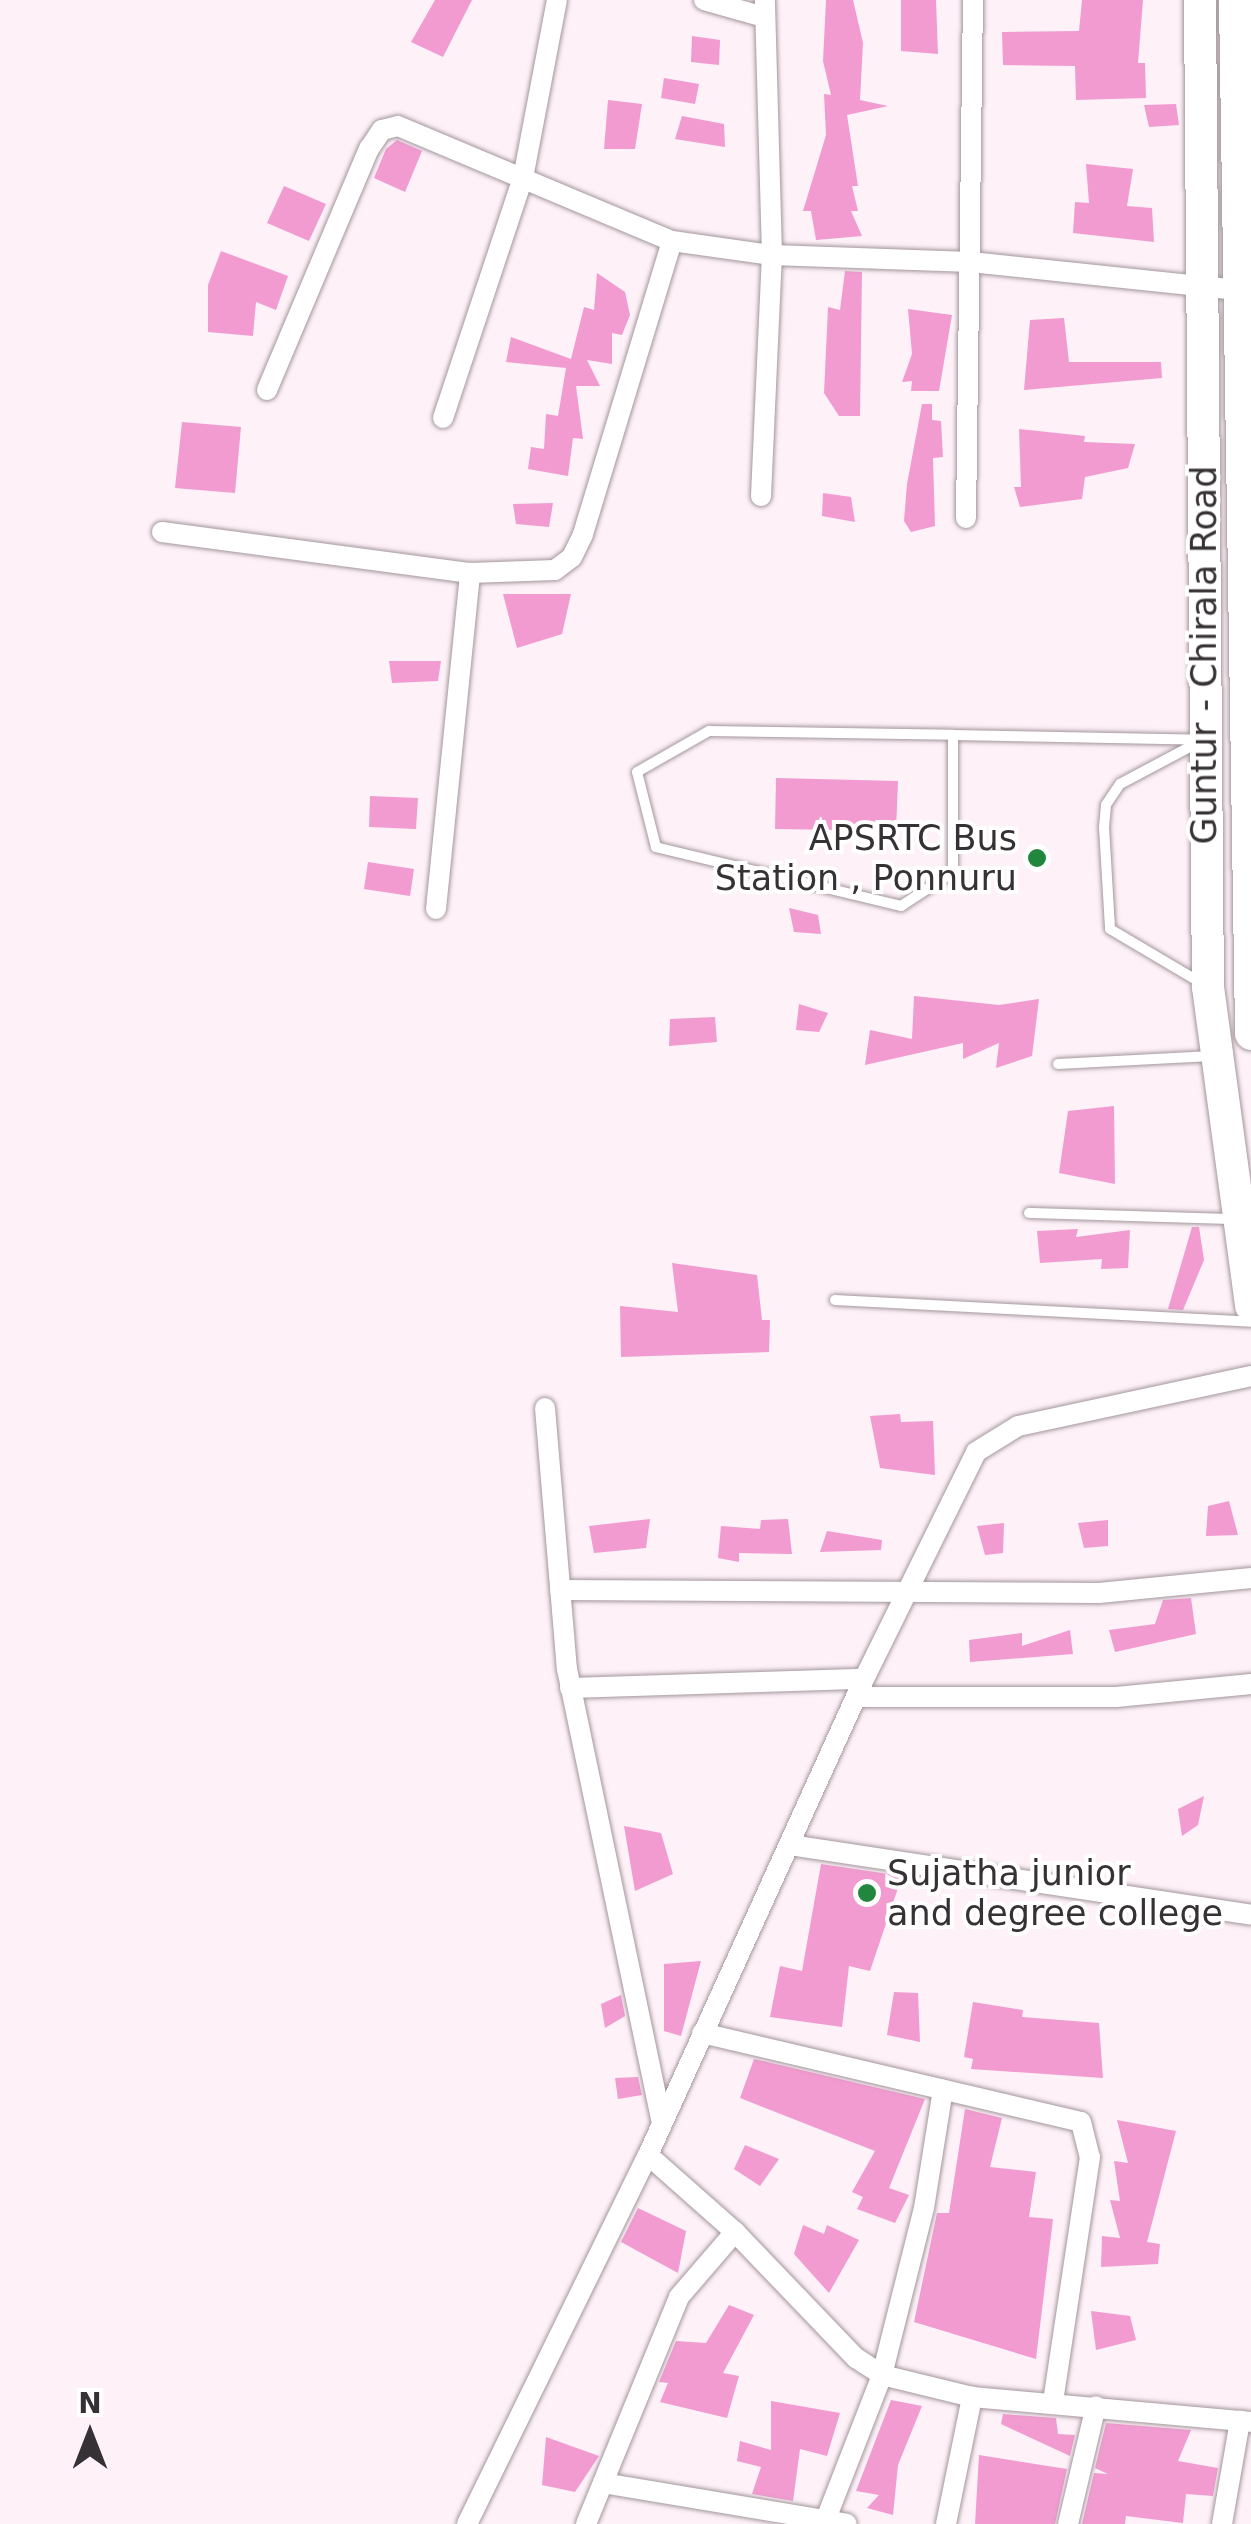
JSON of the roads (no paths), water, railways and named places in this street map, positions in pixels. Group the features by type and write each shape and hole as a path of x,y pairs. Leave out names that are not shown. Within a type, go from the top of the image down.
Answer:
{"main road":[{"name":"Guntur - Chirala Road","path":"1200,0 1208,987 1251,1306"},
{"name":"Guntur - Chirala Road","path":"1236,0 1244,291 1251,1034"}],"street":[{"path":"443,418 523,178 557,0"},
{"path":"704,0 764,8 772,255 760,496"},
{"path":"966,518 972,0"},
{"path":"267,390 382,130 414,130 672,241 772,255 971,262 1201,290 1244,291"},
{"path":"162,532 470,573 556,570 572,557 672,241"},
{"path":"436,909 470,573"},
{"path":"467,2524 648,2155 661,2119 961,1476 991,1437 1251,1376"},
{"path":"545,1408 570,1688 661,2119"},
{"path":"560,1590 906,1595 1098,1593 1251,1578"},
{"path":"570,1688 860,1688 1116,1697 1251,1684"},
{"path":"790,1845 1251,1915"},
{"path":"702,2033 1070,2116 1089,2136 1053,2403"},
{"path":"603,2484 833,2522 882,2376 924,2208 943,2090"},
{"path":"648,2155 735,2232 856,2358 882,2376 972,2397 1246,2422 1222,2524"},
{"path":"591,2523 603,2484 679,2298 735,2232"},
{"path":"946,2524 972,2397"},
{"path":"1068,2524 1096,2406"}],"lane":[{"path":"953,735 954,872 901,906 656,847 638,772 709,731 953,735 1204,740"},
{"path":"1204,740 1120,784 1106,805 1104,826 1110,930 1208,987"},
{"path":"1058,1064 1217,1056"},
{"path":"1029,1213 1239,1219"},
{"path":"835,1300 1251,1322"}],"place":[{"name":"APSRTC Bus Station , Ponnuru","path":"1037,858"},
{"name":"Sujatha junior and degree college","path":"867,1893"}]}
